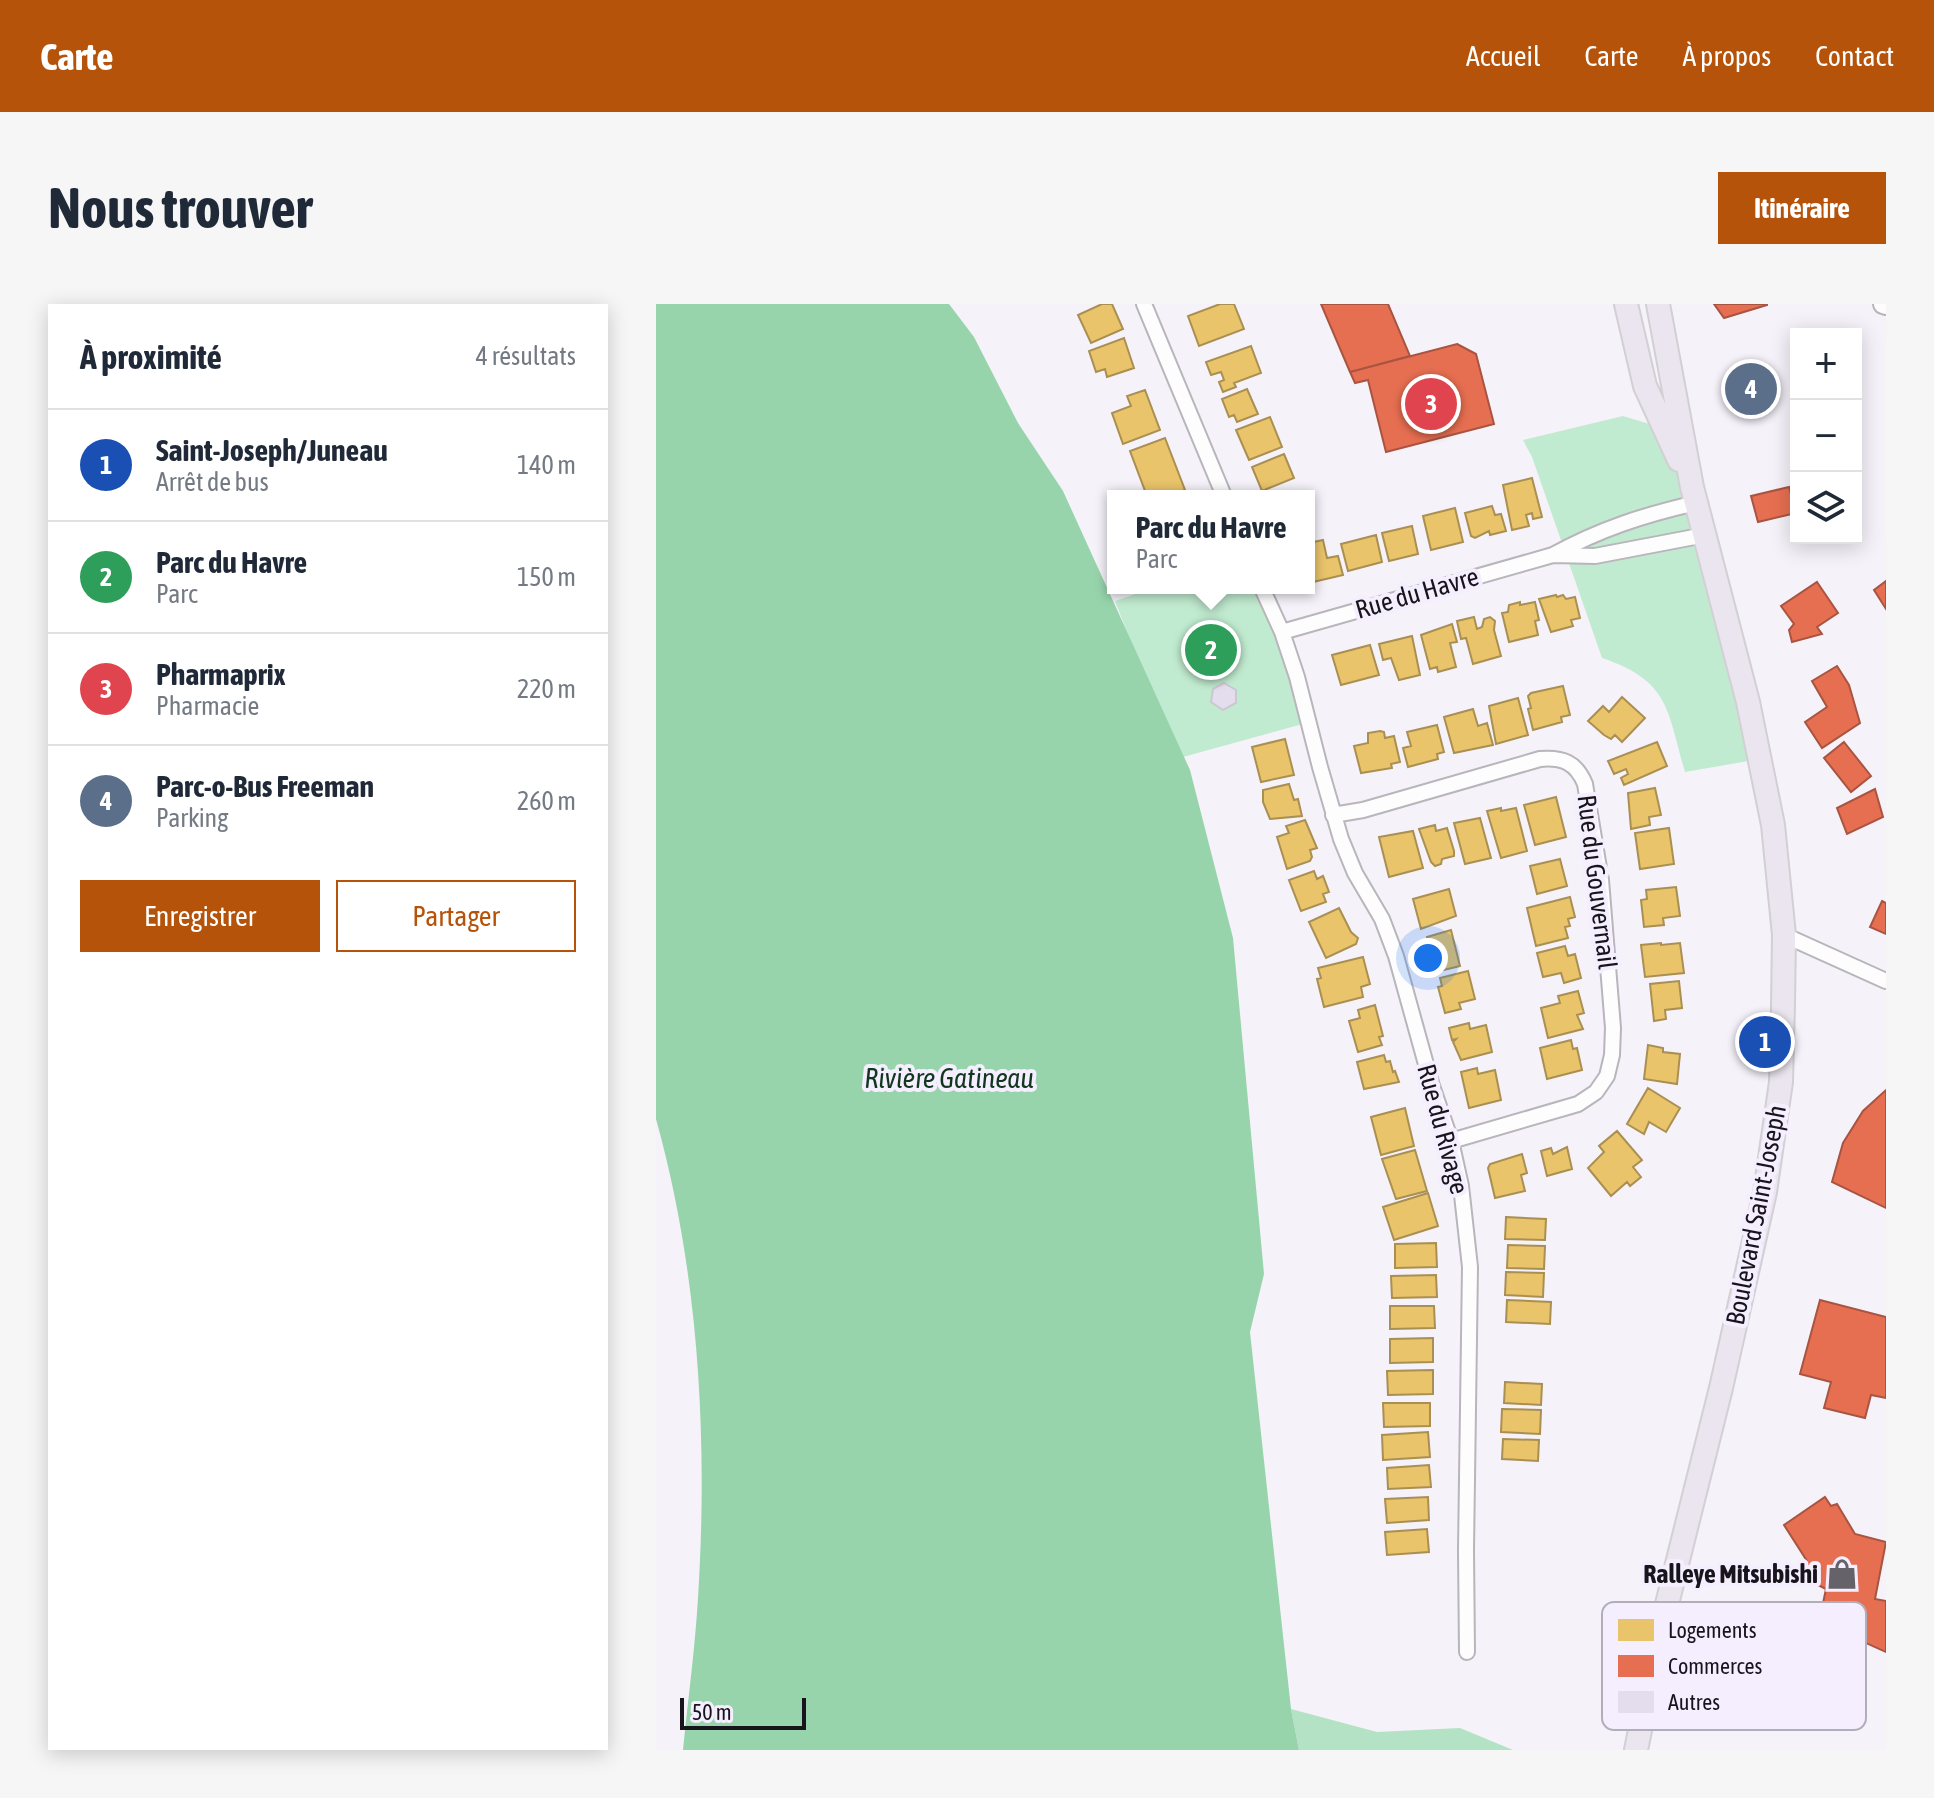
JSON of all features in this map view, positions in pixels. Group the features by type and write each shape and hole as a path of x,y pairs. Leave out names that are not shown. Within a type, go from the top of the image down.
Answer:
{"main road":[{"name":"Boulevard Saint-Joseph","path":"1626,304 1645,386 1694,495"},
{"name":"Boulevard Saint-Joseph","path":"1658,304 1694,495 1748,702 1766,792 1779,864 1784,935 1781,1082 1765,1192 1721,1388 1668,1602"},
{"name":"Boulevard Saint-Joseph","path":"1636,1750 1640,1730"}],"street":[{"path":"1144,304 1222,490"},
{"name":"Rue du Havre","path":"1282,632 1553,555 1590,534 1694,495"},
{"name":"Rue du Havre","path":"1553,555 1595,556 1705,535"},
{"name":"Rue du Rivage","path":"1265,594 1282,632 1305,704 1333,815 1355,873 1387,932 1451,1141 1466,1212 1470,1267 1467,1652"},
{"name":"Rue du Gouvernail","path":"1333,815 1363,810 1540,759 1563,759 1572,764 1585,784 1601,880 1612,1004 1612,1055 1607,1076 1596,1092 1578,1104 1451,1141"},
{"path":"1784,935 1886,981"}],"shaded area":[{"path":"1623,416 1663,428 1692,487 1760,759 1685,772 1662,700 1641,677 1602,658 1532,457 1523,440"},
{"path":"1135,594 1264,594 1310,722 1183,757 1141,668 1115,601"},
{"path":"1291,1709 1377,1732 1460,1728 1513,1750 1299,1750"}],"water":[{"name":"Rivière Gatineau","path":"656,304 949,304 974,337 1018,423 1063,491 1107,588 1107,594 1110,594 1190,770 1233,938 1264,1274 1250,1332 1291,1709 1299,1750 683,1750 697,1617 702,1478 700,1417 691,1296 671,1177 656,1119"}],"building: Logements":[{"path":"1102,304 1112,304 1123,329 1091,343 1078,315"},
{"path":"1220,304 1234,304 1244,329 1199,346 1188,316"},
{"path":"1124,338 1134,368 1107,377 1105,369 1096,372 1089,351"},
{"path":"1251,346 1261,373 1234,383 1236,387 1223,392 1219,382 1224,380 1221,372 1211,375 1206,362"},
{"path":"1247,389 1258,414 1237,422 1234,415 1229,417 1222,399"},
{"path":"1145,390 1160,430 1123,444 1112,413 1131,406 1127,396"},
{"path":"1270,417 1282,447 1249,460 1236,430"},
{"path":"1165,438 1185,490 1145,490 1130,451"},
{"path":"1284,454 1294,478 1262,490 1252,467"},
{"path":"1532,478 1542,517 1533,519 1532,513 1526,515 1529,526 1512,530 1503,485"},
{"path":"1492,506 1495,515 1501,514 1506,531 1490,535 1489,531 1475,538 1471,536 1465,513"},
{"path":"1455,508 1463,542 1431,550 1423,516"},
{"path":"1412,526 1418,554 1389,561 1382,533"},
{"path":"1376,535 1382,562 1348,571 1341,544"},
{"path":"1323,540 1327,558 1338,556 1343,575 1315,582 1315,542"},
{"path":"1563,595 1566,599 1575,597 1580,618 1571,620 1573,626 1551,632 1539,599"},
{"path":"1520,602 1520,605 1535,602 1538,635 1509,642 1502,613 1508,612 1509,605"},
{"path":"1474,617 1477,629 1482,627 1484,619 1490,617 1495,621 1494,630 1501,656 1473,664 1466,638 1461,639 1457,621"},
{"path":"1452,624 1457,642 1450,643 1456,667 1438,672 1437,667 1430,669 1421,635"},
{"path":"1412,636 1420,675 1399,680 1391,658 1383,660 1379,644"},
{"path":"1370,645 1379,675 1341,685 1332,655"},
{"path":"1563,686 1570,715 1561,717 1562,722 1533,730 1528,696"},
{"path":"1622,697 1645,718 1622,742 1615,735 1611,739 1604,735 1588,721 1603,706 1609,712"},
{"path":"1518,698 1528,735 1496,744 1489,706"},
{"path":"1473,709 1478,726 1487,723 1493,745 1454,753 1444,717"},
{"path":"1437,725 1444,752 1437,754 1438,759 1408,767 1403,748 1411,746 1407,732"},
{"path":"1384,732 1385,738 1394,736 1400,762 1391,764 1392,768 1361,773 1354,746 1368,743 1368,733"},
{"path":"1285,739 1294,775 1261,782 1252,747"},
{"path":"1657,742 1667,766 1624,785 1621,778 1628,774 1626,769 1614,774 1608,761"},
{"path":"1289,784 1294,800 1298,799 1302,816 1270,819 1263,802 1263,790"},
{"path":"1655,788 1661,815 1649,817 1650,825 1631,829 1628,793"},
{"path":"1556,797 1566,837 1535,845 1524,805"},
{"path":"1501,808 1501,811 1516,808 1527,851 1501,858 1487,811"},
{"path":"1480,818 1491,858 1465,864 1454,823"},
{"path":"1305,820 1317,848 1310,850 1310,861 1287,869 1277,837 1289,833 1286,826"},
{"path":"1435,825 1436,831 1447,828 1454,856 1442,859 1441,864 1435,866 1419,829"},
{"path":"1669,828 1674,864 1640,869 1635,833"},
{"path":"1413,831 1423,868 1389,877 1379,837"},
{"path":"1560,859 1567,886 1537,894 1530,866"},
{"path":"1314,871 1317,879 1323,876 1329,892 1323,894 1326,902 1301,911 1289,880"},
{"path":"1676,887 1680,916 1663,918 1664,925 1644,927 1641,900 1647,899 1646,890"},
{"path":"1449,889 1456,916 1421,929 1413,899"},
{"path":"1570,897 1575,917 1568,919 1570,926 1565,927 1568,938 1536,946 1527,908"},
{"path":"1339,908 1351,932 1358,938 1356,944 1326,958 1309,922"},
{"path":"1451,930 1460,966 1436,972 1429,961 1432,957 1427,937"},
{"path":"1680,943 1684,973 1645,977 1641,945"},
{"path":"1565,946 1568,956 1575,954 1581,978 1564,983 1561,973 1543,977 1537,953"},
{"path":"1363,957 1370,984 1361,987 1363,997 1324,1007 1317,979 1321,978 1318,968"},
{"path":"1468,971 1475,999 1459,1003 1461,1009 1445,1013 1438,987 1442,986 1440,978"},
{"path":"1679,981 1682,1008 1665,1010 1666,1019 1654,1021 1650,984"},
{"path":"1578,991 1584,1013 1577,1015 1583,1029 1548,1038 1541,1008 1560,1003 1558,996"},
{"path":"1375,1005 1383,1036 1379,1037 1382,1045 1358,1052 1349,1021 1360,1018 1358,1010"},
{"path":"1469,1023 1470,1029 1486,1025 1492,1052 1461,1060 1453,1042 1456,1039 1452,1040 1449,1028"},
{"path":"1571,1040 1573,1049 1577,1048 1582,1070 1547,1079 1540,1048"},
{"path":"1648,1045 1663,1048 1663,1052 1680,1054 1677,1084 1644,1079"},
{"path":"1384,1055 1399,1082 1364,1089 1357,1062"},
{"path":"1477,1068 1478,1074 1495,1070 1501,1100 1469,1108 1461,1072"},
{"path":"1648,1088 1680,1108 1666,1132 1649,1122 1644,1134 1627,1124"},
{"path":"1405,1108 1414,1146 1381,1155 1371,1117"},
{"path":"1617,1131 1642,1160 1633,1167 1641,1177 1630,1186 1627,1182 1611,1196 1588,1168 1604,1152 1599,1146"},
{"path":"1567,1147 1572,1169 1547,1176 1541,1151 1551,1148 1553,1154"},
{"path":"1415,1150 1427,1191 1396,1199 1382,1159"},
{"path":"1522,1154 1527,1173 1521,1175 1525,1191 1495,1198 1488,1168 1490,1164"},
{"path":"1428,1193 1438,1226 1394,1240 1383,1207"},
{"path":"1506,1217 1546,1219 1545,1240 1505,1239"},
{"path":"1436,1243 1437,1267 1395,1268 1395,1244"},
{"path":"1508,1245 1545,1246 1544,1269 1507,1268"},
{"path":"1506,1272 1544,1273 1543,1297 1505,1295"},
{"path":"1436,1275 1437,1297 1392,1298 1391,1276"},
{"path":"1507,1300 1551,1302 1550,1324 1506,1322"},
{"path":"1390,1306 1434,1306 1435,1328 1390,1329"},
{"path":"1433,1338 1433,1362 1390,1363 1390,1339"},
{"path":"1433,1370 1433,1394 1388,1395 1387,1371"},
{"path":"1505,1382 1542,1384 1541,1405 1504,1403"},
{"path":"1383,1403 1430,1403 1430,1426 1384,1427"},
{"path":"1502,1409 1541,1410 1540,1434 1501,1432"},
{"path":"1428,1432 1430,1457 1383,1460 1382,1435"},
{"path":"1503,1439 1539,1440 1538,1461 1502,1459"},
{"path":"1429,1465 1431,1487 1388,1489 1387,1468"},
{"path":"1428,1497 1429,1520 1387,1523 1385,1499"},
{"path":"1427,1529 1429,1552 1387,1555 1385,1532"}],"building: Commerces":[{"path":"1321,304 1388,304 1410,356 1350,372"},
{"path":"1714,304 1767,304 1767,305 1724,318"},
{"path":"1457,344 1476,354 1494,424 1386,452 1368,380 1355,383 1350,372"},
{"path":"1789,487 1790,514 1758,522 1751,496"},
{"path":"1886,581 1886,609 1874,590"},
{"path":"1817,582 1838,613 1817,627 1822,634 1792,642 1789,630 1794,624 1781,606"},
{"path":"1837,666 1849,685 1860,723 1822,748 1805,722 1827,707 1812,681"},
{"path":"1844,742 1871,776 1851,792 1824,758"},
{"path":"1875,789 1883,817 1847,834 1837,808"},
{"path":"1882,901 1886,903 1886,934 1870,927"},
{"path":"1886,1090 1886,1208 1832,1182 1843,1143 1863,1111"},
{"path":"1820,1300 1886,1317 1886,1398 1871,1395 1865,1418 1824,1408 1831,1382 1800,1374"},
{"name":"Ralleye Mitsubishi","path":"1825,1497 1831,1506 1837,1504 1855,1534 1886,1542 1875,1599 1886,1601 1886,1652 1866,1643 1866,1602 1823,1602 1826,1589 1810,1581 1800,1566 1807,1561 1784,1525"}],"building: Autres":[{"path":"1224,683 1236,690 1236,703 1223,710 1211,702 1213,689"}],"place":[{"name":"Parc-o-Bus Freeman","path":"1751,389"},
{"name":"Pharmaprix","path":"1431,404"},
{"name":"Parc du Havre","path":"1211,650"},
{"name":"Saint-Joseph/Juneau","path":"1765,1042"},
{"name":"Ralleye Mitsubishi","path":"1842,1574"}]}
